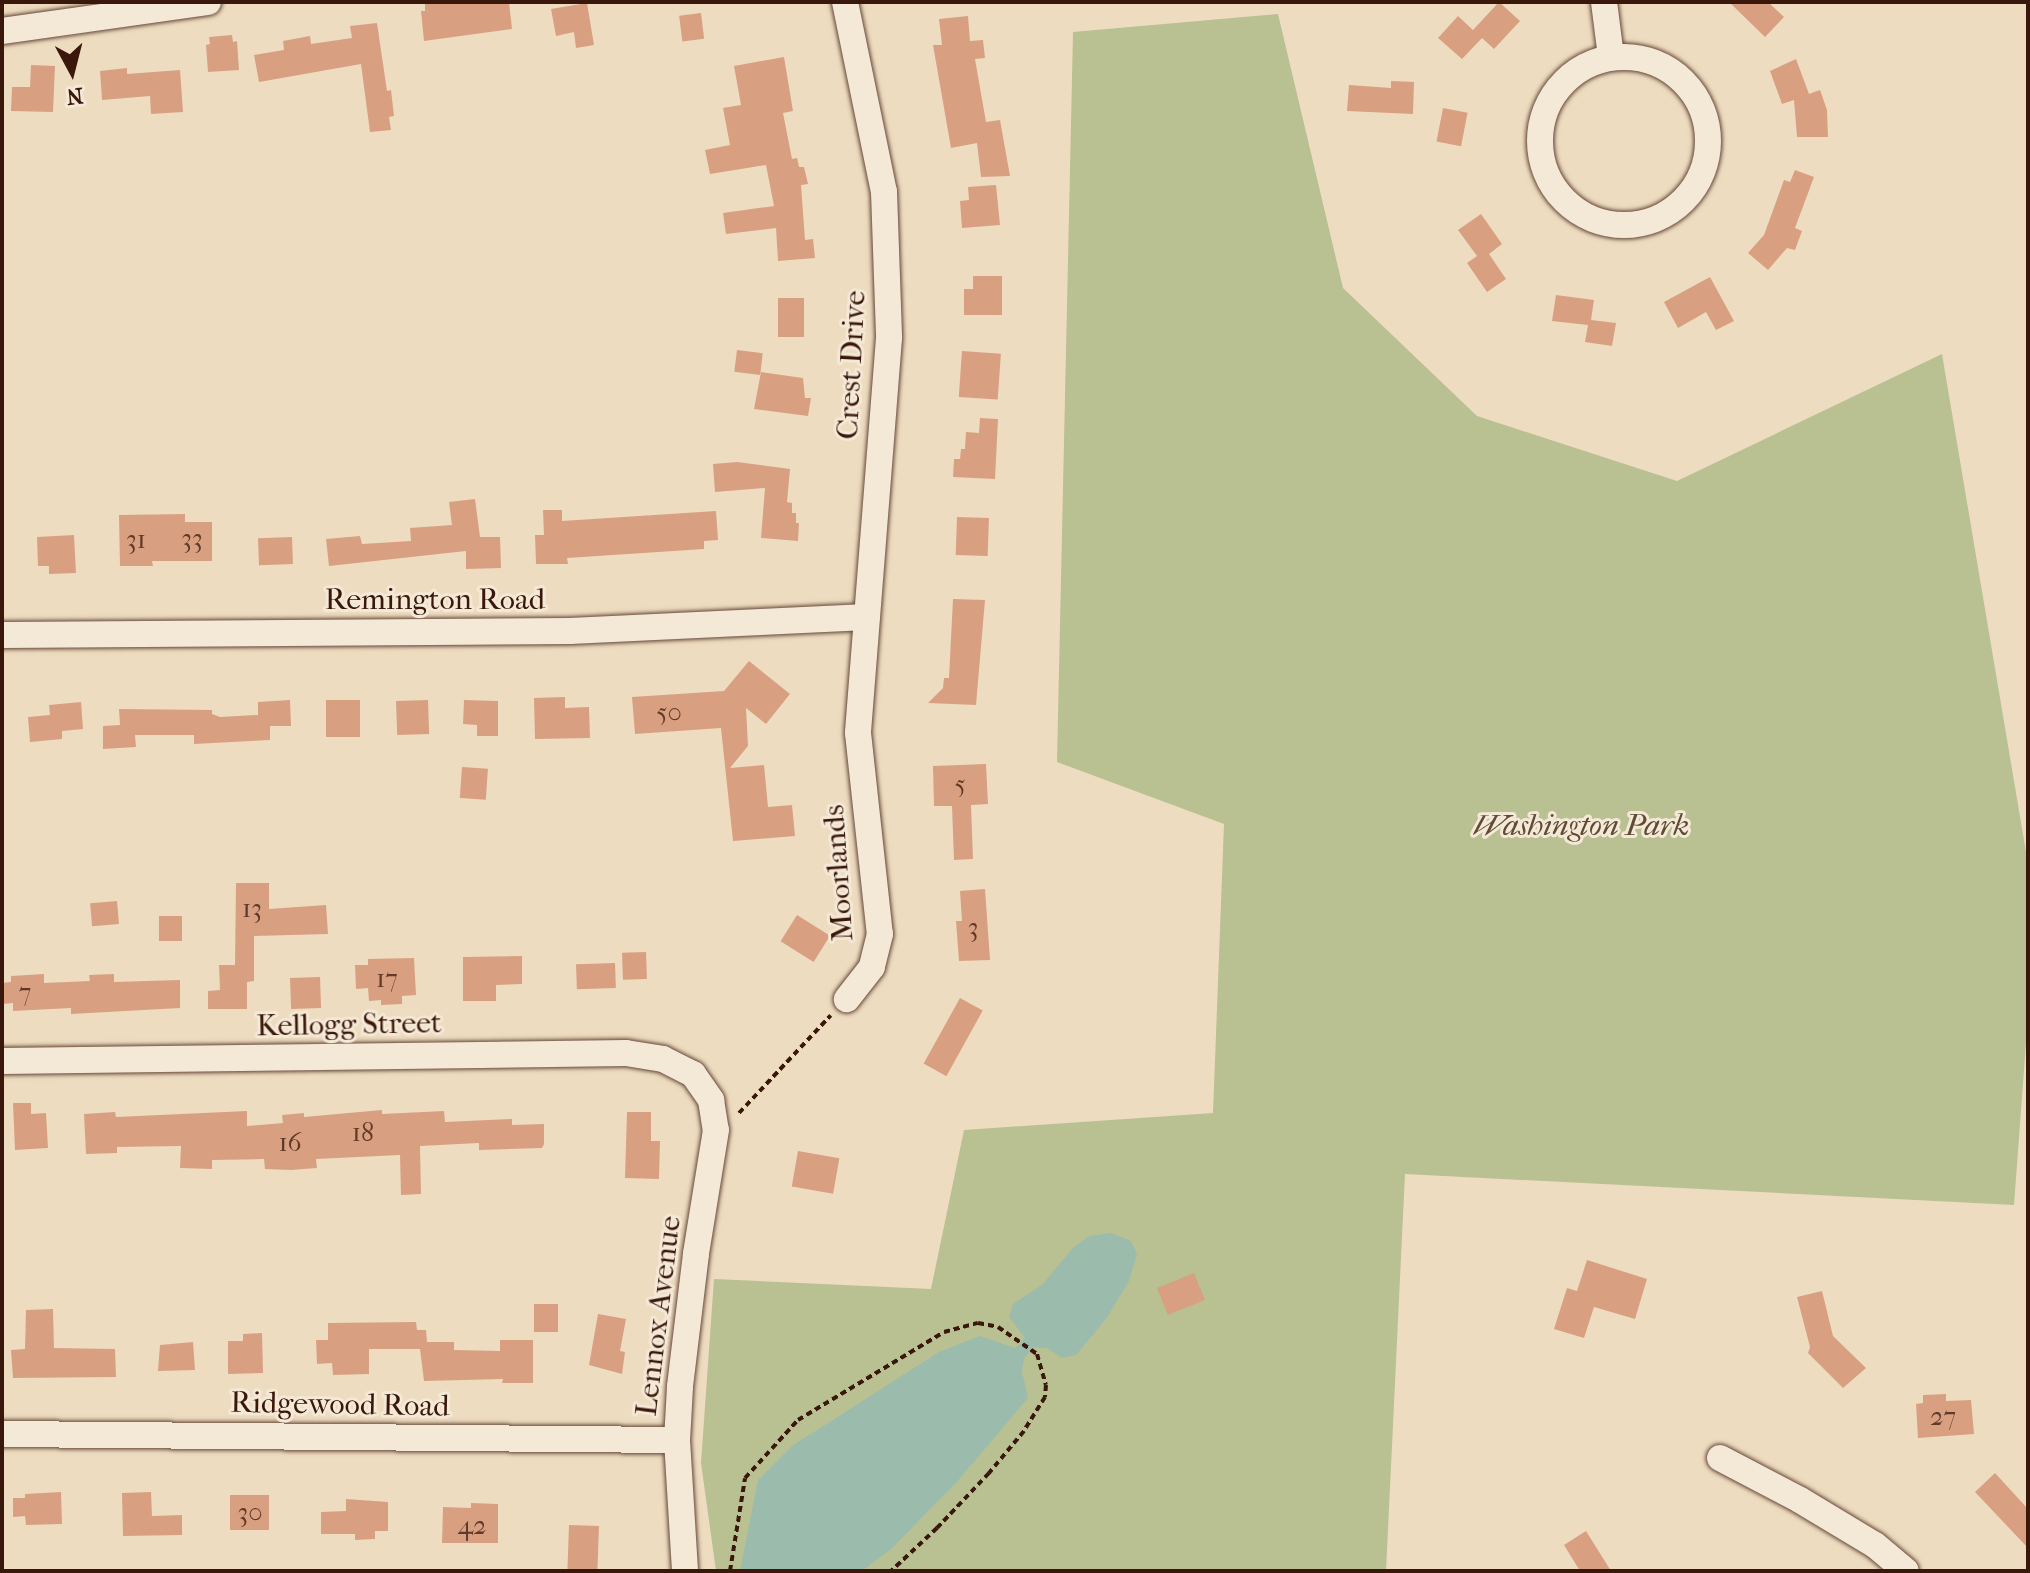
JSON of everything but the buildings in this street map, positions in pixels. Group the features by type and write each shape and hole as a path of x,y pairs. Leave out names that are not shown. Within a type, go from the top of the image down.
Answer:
{"street":[{"path":"2,31 208,2"},
{"name":"Crest Drive","path":"845,2 882,178 888,266 889,338 858,733"},
{"path":"1604,2 1611,57"},
{"path":"1611,57 1641,58 1669,69 1691,88 1705,114 1709,144 1703,172 1687,197 1676,207 1664,216 1636,225 1609,225 1584,216 1563,200 1547,179 1539,153 1540,127 1548,102 1564,80 1586,65 1611,57"},
{"name":"Remington Road","path":"2,635 570,631 867,617"},
{"name":"Moorlands","path":"847,999 872,967 880,934 858,733"},
{"name":"Kellogg Street","path":"2,1061 626,1053 663,1059 693,1074"},
{"name":"Lennox Avenue","path":"685,1571 677,1440 685,1335 716,1130 711,1100 693,1074"},
{"name":"Ridgewood Road","path":"2,1434 677,1440"},
{"path":"1720,1458 1800,1500 1875,1545 1906,1571"}],"path":[{"path":"750,1102 847,999"},
{"path":"730,1571 745,1478 798,1420 944,1332 978,1323 998,1327 1037,1354 1046,1385 1045,1397 1024,1431 989,1473 891,1571"}],"green space":[{"name":"Washington Park","path":"1278,14 1343,288 1477,416 1677,481 1942,354 2028,864 2028,1016 2014,1205 1405,1174 1386,1571 716,1571 701,1463 714,1279 931,1289 964,1130 1213,1113 1224,824 1057,762 1073,32"}],"shaded area":[{"path":"1111,1233 1131,1241 1137,1254 1129,1281 1106,1319 1076,1355 1062,1358 1047,1348 1033,1347 1024,1359 1022,1371 1028,1398 955,1484 891,1549 862,1571 740,1571 758,1480 792,1446 939,1352 980,1336 1015,1348 1025,1338 1009,1317 1013,1304 1042,1285 1074,1247 1089,1236"}]}
